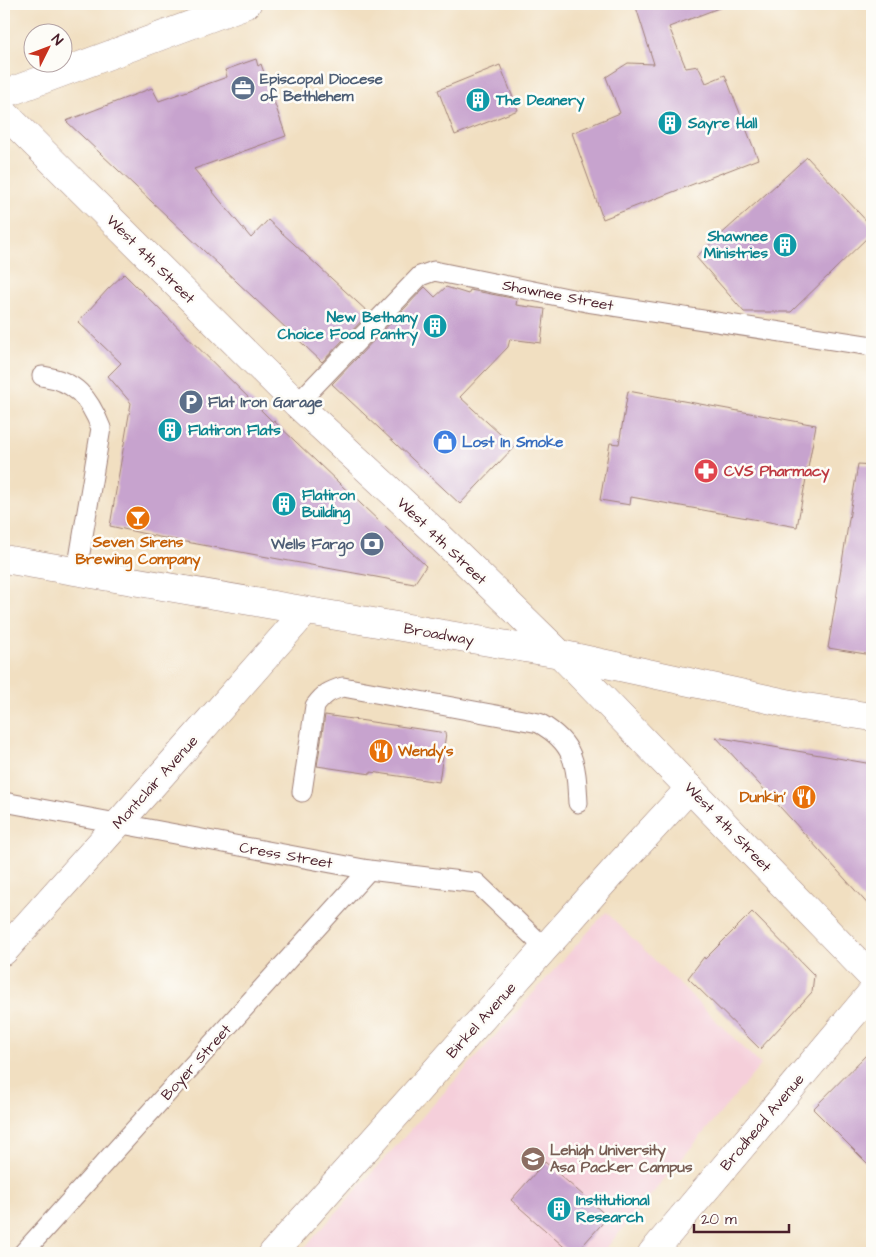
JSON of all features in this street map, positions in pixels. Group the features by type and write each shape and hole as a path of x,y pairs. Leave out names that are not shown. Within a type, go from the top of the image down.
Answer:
{"street":[{"path":"4,94 247,4"},
{"name":"West 4th Street","path":"4,113 297,404 434,531 560,654 872,977"},
{"name":"Broadway","path":"4,559 305,612 560,654 800,706 872,717"},
{"name":"Montclair Avenue","path":"4,950 305,612"},
{"name":"Birkel Avenue","path":"273,1253 618,866 690,788"},
{"name":"Brodhead Avenue","path":"656,1252 872,992"}],"lane":[{"name":"Shawnee Street","path":"297,404 420,276 434,271 587,302 868,346"},
{"path":"42,376 59,379 78,391 93,408 101,428 77,572"},
{"path":"302,792 315,706 330,691 343,687 539,723 560,739 570,752 576,766 578,804"},
{"name":"Cress Street","path":"4,802 368,870 477,883 545,948"},
{"name":"Boyer Street","path":"23,1253 368,870"}],"shaded area":[{"name":"Lehigh University Asa Packer Campus","path":"606,912 761,1065 602,1253 300,1253"}],"building":[{"name":"Sayre Hall","path":"635,4 724,4 724,6 669,27 686,68 698,66 706,83 725,75 758,159 603,219 572,133 620,113 606,77 628,63 654,64"},
{"path":"256,59 258,66 261,64 286,136 194,169 251,238 268,220 369,313 322,362 66,121 152,88 159,101 227,77 225,70"},
{"name":"The Deanery","path":"500,65 518,110 455,135 438,90"},
{"name":"Shawnee Ministries","path":"807,157 872,227 872,233 791,312 744,312 696,257"},
{"path":"124,274 273,422 426,566 414,584 159,537 110,526 131,403 108,376 121,363 78,322"},
{"path":"425,287 435,297 446,287 468,294 470,290 517,299 516,305 545,309 541,343 510,339 508,347 460,397 514,447 460,504 332,384"},
{"name":"CVS Pharmacy","path":"628,391 816,425 797,527 631,497 630,505 600,500 610,443 619,444"},
{"path":"858,464 872,465 872,655 828,648"},
{"name":"Wendy's","path":"325,715 446,733 439,782 317,766"},
{"path":"716,737 872,764 872,909 802,831"},
{"path":"752,912 814,975 812,992 760,1049 688,978 704,957 705,959"},
{"path":"872,1049 872,1168 813,1109"},
{"name":"Institutional Research","path":"545,1162 608,1217 576,1253 571,1253 511,1200"}],"place":[{"name":"Episcopal Diocese of Bethlehem","path":"243,88"},
{"name":"The Deanery","path":"478,100"},
{"name":"Sayre Hall","path":"670,123"},
{"name":"Shawnee Ministries","path":"785,245"},
{"name":"New Bethany Choice Food Pantry","path":"435,326"},
{"name":"Flat Iron Garage","path":"191,402"},
{"name":"Flatiron Flats","path":"170,430"},
{"name":"Lost In Smoke","path":"445,442"},
{"name":"CVS Pharmacy","path":"706,471"},
{"name":"Flatiron Building","path":"284,504"},
{"name":"Seven Sirens Brewing Company","path":"138,518"},
{"name":"Wells Fargo","path":"372,544"},
{"name":"Wendy's","path":"381,751"},
{"name":"Dunkin'","path":"804,797"},
{"name":"Lehigh University Asa Packer Campus","path":"533,1159"},
{"name":"Institutional Research","path":"559,1209"}]}
